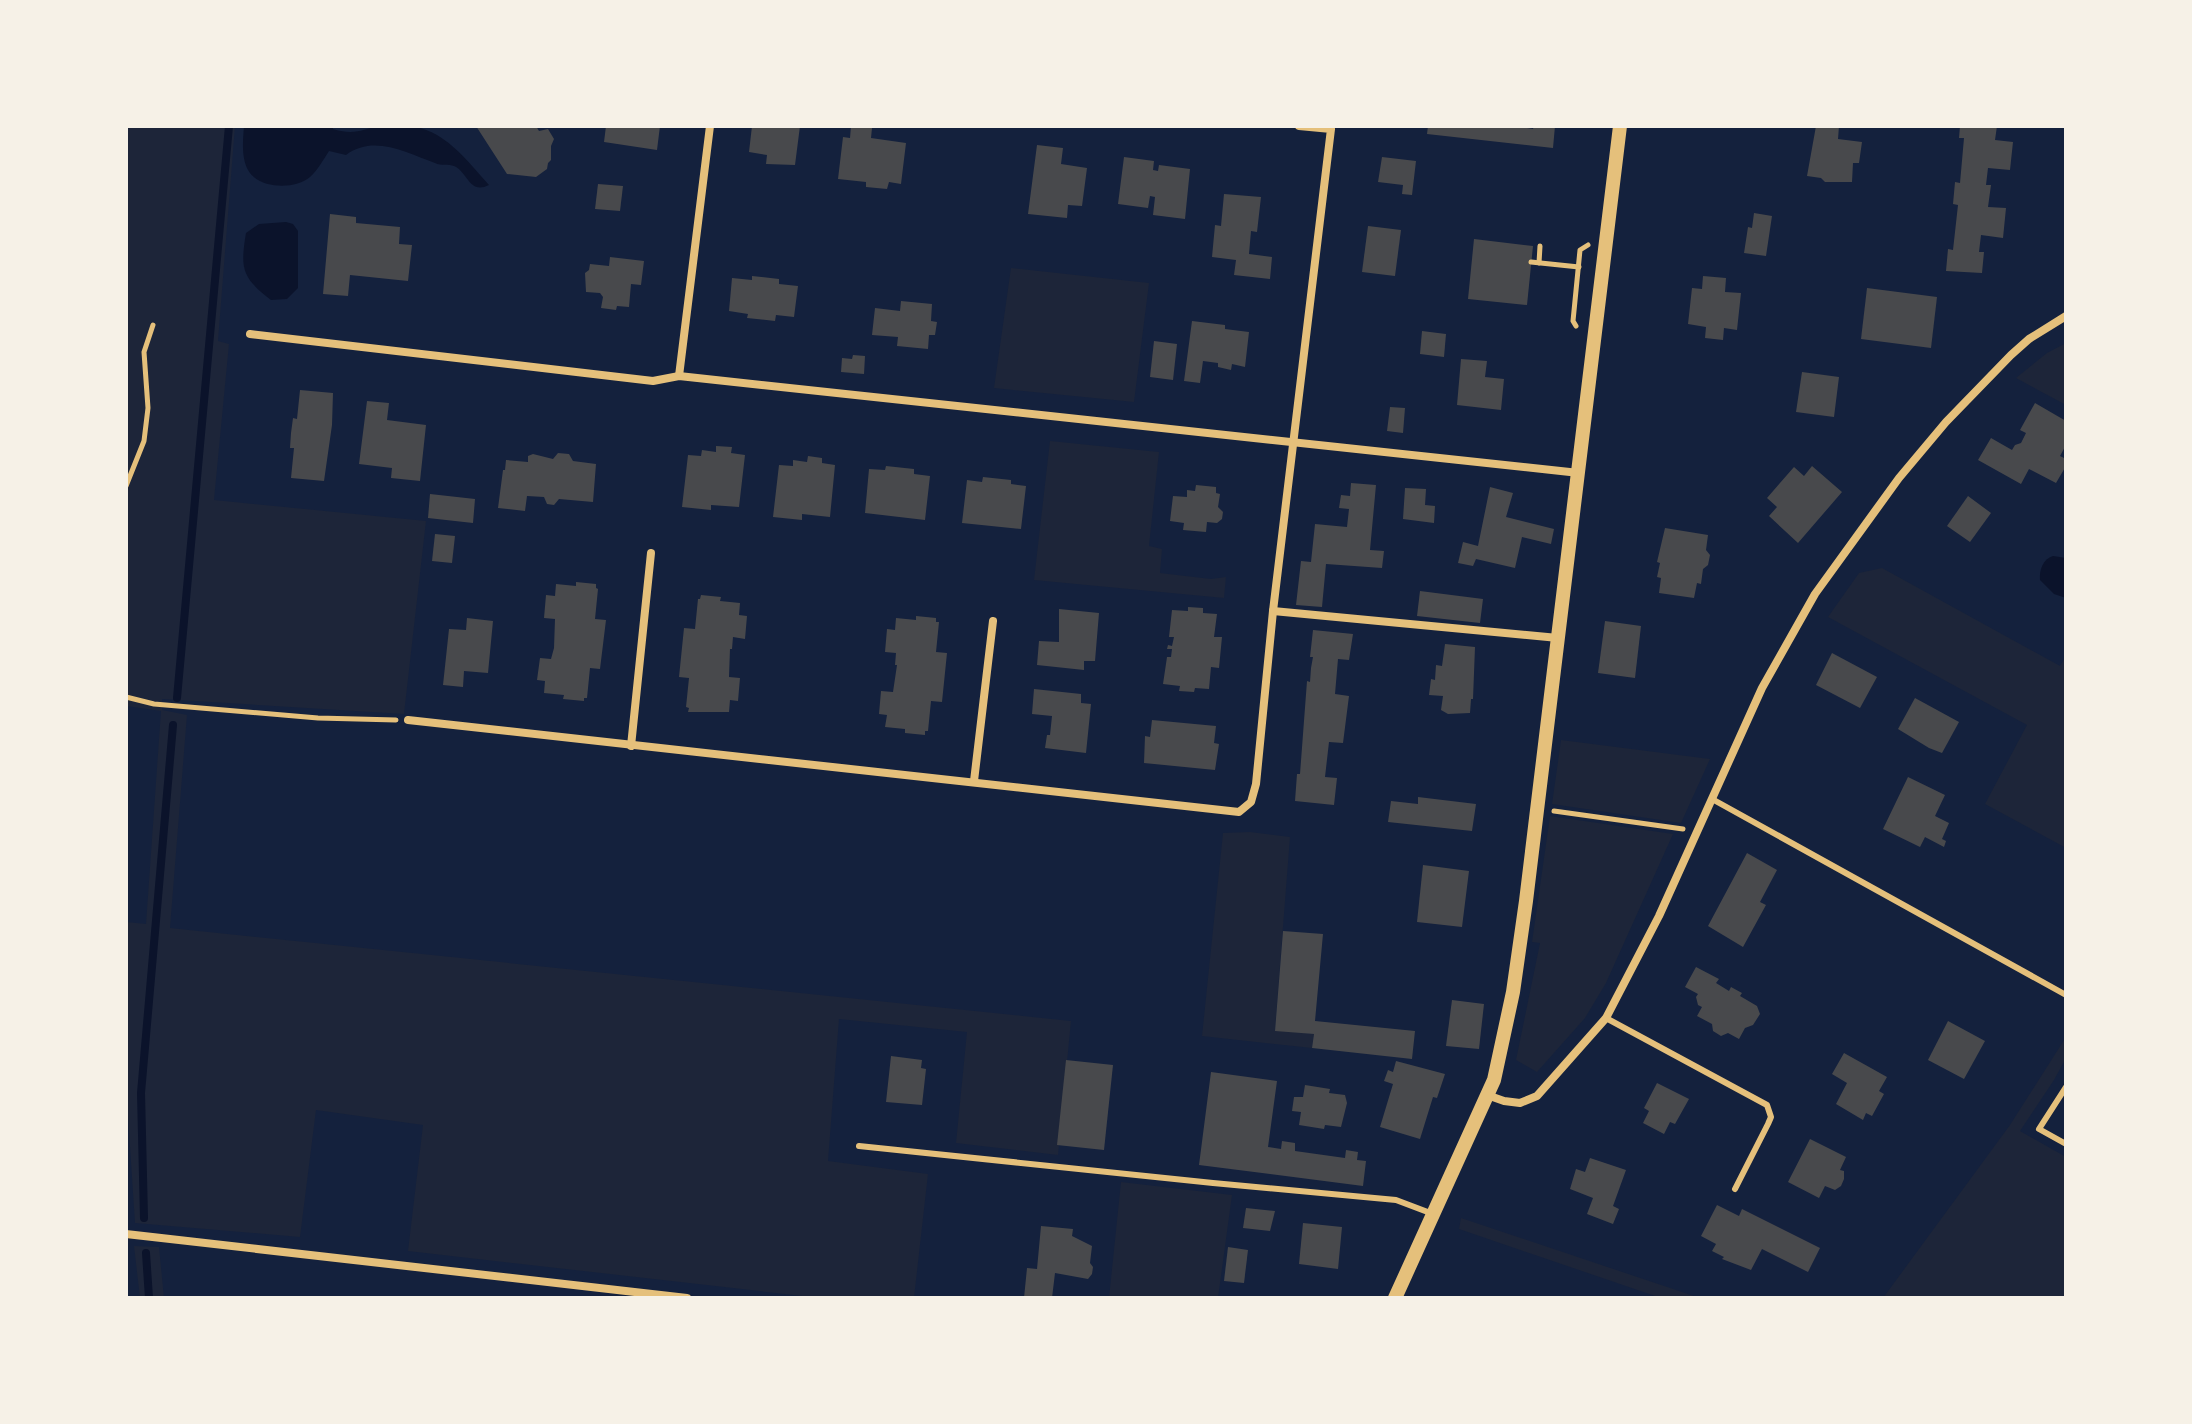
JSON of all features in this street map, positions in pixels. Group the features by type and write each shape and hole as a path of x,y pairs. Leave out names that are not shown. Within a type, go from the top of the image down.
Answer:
{"street":[{"path":"679,376 710,126"},
{"path":"408,720 1239,812 1251,802 1256,784 1273,611 1331,129 1299,126"},
{"path":"1395,1298 1487,1095 1498,1066 1513,992 1620,126"},
{"path":"1487,1095 1520,1103 1537,1096 1606,1018 1641,953 1762,688 1815,594 1857,534 1946,422 2029,339 2066,316"},
{"path":"250,334 653,381 679,376 1579,473"},
{"path":"631,746 651,553"},
{"path":"1273,611 1558,638"},
{"path":"974,781 993,621"},
{"path":"126,1234 687,1298"}],"lane":[{"path":"1712,799 2066,995"},
{"path":"1606,1018 1767,1105 1771,1117 1735,1189"},
{"path":"2066,1087 2039,1129 2066,1144"},
{"path":"859,1146 1382,1198 1404,1202 1433,1214"}],"path":[{"path":"1539,263 1540,246"},
{"path":"1531,262 1579,267"},
{"path":"126,486 144,441 148,408 144,352 153,325"},
{"path":"126,697 154,704 318,718 408,720"},
{"path":"1537,808 1697,832"}],"shaded area":[{"path":"126,126 235,126 218,341 229,344 214,500 426,521 404,714 162,699 162,710 187,715 170,928 1071,1021 1058,1155 956,1143 967,1032 839,1019 828,1161 928,1174 914,1298 820,1298 408,1251 423,1125 316,1110 300,1237 135,1223 126,1086 126,922 146,924 161,711 126,706"},
{"path":"244,126 333,126 333,129 347,132 381,126 416,127 455,148 489,185 473,185 454,166 437,164 379,146 357,149 346,155 329,151 316,171 303,181 286,186 268,184 248,170 243,148"},
{"path":"259,224 293,224 298,231 298,288 287,299 271,300 245,272 243,256 246,233"},
{"path":"1011,268 1149,283 1134,402 994,388"},
{"path":"2066,343 2066,405 2016,378 2047,353"},
{"path":"1050,441 1159,452 1149,546 1162,549 1160,573 1211,579 1226,577 1224,598 1034,580"},
{"path":"2053,556 2066,558 2066,598 2054,594 2040,580 2042,565"},
{"path":"1882,568 2060,666 2066,656 2066,848 1985,804 2027,725 1828,617 1859,573"},
{"path":"1561,740 1710,759 1681,823 1552,804"},
{"path":"1550,816 1673,834 1606,983 1585,1018 1537,1072 1516,1060 1540,943 1532,942"},
{"path":"1250,832 1290,837 1275,1030 1314,1034 1312,1048 1202,1036 1223,833"},
{"path":"2066,1037 2066,1058 2020,1131 2066,1157 2066,1298 1883,1298 2010,1125"},
{"path":"1121,1182 1232,1195 1218,1298 1109,1298"},
{"path":"1461,1218 1700,1298 1661,1298 1459,1229"},
{"path":"134,1246 159,1247 164,1298 140,1298"}],"building":[{"path":"476,126 536,126 539,131 548,129 554,139 547,169 536,177 507,174"},
{"path":"606,126 660,126 657,150 604,142"},
{"path":"752,126 800,126 795,165 766,164 767,155 749,152"},
{"path":"851,126 872,128 871,138 906,143 901,184 889,182 887,189 866,187 866,182 838,179 843,137 850,138"},
{"path":"1428,126 1515,126 1533,129 1534,126 1555,126 1553,148 1427,134"},
{"path":"1816,126 1839,126 1838,139 1862,142 1859,163 1853,163 1852,182 1825,182 1821,178 1807,176"},
{"path":"1960,126 1997,126 1995,140 2013,142 2010,170 1988,168 1986,185 1991,185 1988,207 2006,208 2003,238 1981,235 1979,252 1984,252 1982,273 1946,271 1948,249 1953,250 1958,205 1953,204 1955,182 1960,183 1964,138 1959,138"},
{"path":"1037,145 1063,148 1061,164 1087,168 1082,206 1068,205 1067,218 1028,214"},
{"path":"1124,157 1154,161 1153,170 1158,171 1159,165 1190,169 1185,219 1153,215 1155,197 1150,196 1148,208 1118,204"},
{"path":"1382,157 1416,161 1412,195 1402,194 1403,185 1378,182"},
{"path":"598,184 623,186 620,211 595,209"},
{"path":"1224,194 1261,197 1257,232 1251,231 1249,254 1272,257 1270,279 1234,275 1236,260 1212,257 1215,225 1221,226"},
{"path":"1754,213 1772,216 1766,256 1744,253 1748,227 1752,228"},
{"path":"330,214 356,217 356,223 400,227 399,244 412,245 408,281 350,275 348,296 323,294"},
{"path":"1368,226 1401,230 1395,276 1362,272"},
{"path":"1474,239 1533,246 1527,305 1468,299"},
{"path":"610,257 644,261 641,285 631,284 629,307 617,306 616,310 601,308 603,297 600,293 586,292 585,273 590,264 609,266"},
{"path":"752,276 779,279 779,284 798,286 794,317 776,315 775,321 747,318 748,314 729,311 732,278 752,280"},
{"path":"1703,276 1726,278 1725,292 1741,293 1737,330 1724,328 1723,340 1705,338 1706,327 1688,324 1692,288 1702,289"},
{"path":"1867,288 1937,297 1931,348 1861,339"},
{"path":"901,301 932,304 931,321 937,322 935,335 929,335 928,349 897,346 898,337 872,335 875,308 900,311"},
{"path":"1192,321 1249,332 1245,367 1232,364 1231,370 1218,367 1218,363 1203,361 1200,383 1184,381"},
{"path":"1422,331 1446,334 1444,357 1420,354"},
{"path":"1154,341 1177,344 1173,380 1150,377"},
{"path":"853,355 865,356 864,374 841,372 842,358 852,359"},
{"path":"1461,359 1487,361 1485,377 1504,379 1501,410 1457,405"},
{"path":"1802,372 1839,377 1834,417 1796,412"},
{"path":"300,390 333,393 324,481 291,478 294,448 290,448 291,433 293,418 297,419"},
{"path":"367,401 389,403 387,420 426,425 420,481 391,478 392,468 359,464"},
{"path":"2035,403 2066,421 2066,445 2060,456 2066,459 2066,466 2056,483 2029,469 2021,484 1978,460 1991,438 2012,450 2021,443 2026,433 2020,430"},
{"path":"1390,407 1405,408 1403,433 1387,431"},
{"path":"716,446 732,447 731,453 745,455 739,507 711,505 711,510 682,507 688,455 701,456 702,450 716,452"},
{"path":"558,453 569,454 573,461 596,464 593,502 559,499 554,505 547,504 544,497 527,496 525,511 498,508 506,460 528,462 528,456 533,454 553,459"},
{"path":"808,456 822,458 822,463 835,465 830,517 802,514 802,520 773,517 779,465 793,466 793,460 807,462"},
{"path":"886,466 914,469 914,474 930,476 925,520 865,513 869,469 885,470"},
{"path":"1812,466 1842,492 1798,543 1769,516 1777,507 1767,498 1794,467 1804,476"},
{"path":"983,477 1011,480 1011,484 1026,486 1021,529 962,523 967,480 982,482"},
{"path":"1351,483 1376,485 1370,550 1384,551 1382,568 1326,564 1322,607 1296,605 1301,561 1311,562 1315,524 1347,527 1349,509 1339,508 1341,495 1350,496"},
{"path":"1196,485 1216,487 1216,493 1220,494 1218,507 1223,512 1222,519 1217,523 1207,522 1206,532 1183,530 1184,523 1170,521 1173,496 1187,497 1187,490 1195,491"},
{"path":"1490,487 1513,493 1506,517 1554,529 1551,544 1522,537 1515,568 1476,559 1473,566 1458,563 1463,542 1478,546"},
{"path":"1405,488 1426,489 1425,505 1435,506 1434,523 1403,519"},
{"path":"430,494 475,499 473,523 428,518"},
{"path":"1968,496 1991,513 1970,542 1947,526"},
{"path":"1665,528 1708,535 1708,565 1703,569 1701,584 1697,583 1694,598 1659,593 1661,578 1657,577 1660,563 1657,562"},
{"path":"435,534 455,536 452,563 432,561"},
{"path":"576,582 596,584 595,619 606,620 600,669 590,668 587,698 584,701 544,693 545,681 537,680 540,658 551,659 554,648 555,619 544,618 546,595 555,596 556,584 576,586"},
{"path":"1420,591 1483,599 1480,623 1417,616"},
{"path":"701,595 740,603 739,615 747,616 745,639 733,637 730,649 729,677 740,678 738,701 730,700 729,712 688,712 689,708 686,707 689,678 679,677 684,628 695,629"},
{"path":"1188,607 1203,608 1203,613 1217,614 1214,637 1222,637 1219,668 1211,667 1209,689 1195,688 1194,692 1179,691 1180,686 1163,684 1167,657 1171,657 1172,649 1167,649 1168,645 1172,646 1174,637 1169,637 1172,610 1188,611"},
{"path":"1059,609 1099,613 1095,661 1084,661 1084,670 1037,665 1039,641 1059,642"},
{"path":"916,616 936,618 939,622 936,652 947,653 942,702 931,701 925,735 885,727 887,715 879,714 881,691 893,692 897,665 896,653 885,652 887,629 895,630 896,618 916,620"},
{"path":"467,618 493,621 488,673 464,671 463,687 443,685 449,629 466,630"},
{"path":"1605,621 1641,626 1635,678 1598,673"},
{"path":"1313,630 1353,634 1349,660 1338,659 1335,694 1349,696 1343,743 1329,742 1325,777 1337,778 1334,805 1295,801 1307,681 1310,682 1313,657 1310,657"},
{"path":"1445,644 1475,647 1470,713 1448,714 1441,710 1443,696 1429,695 1431,679 1435,680 1436,665 1442,666"},
{"path":"1832,653 1877,677 1860,708 1816,685"},
{"path":"1034,689 1081,694 1081,703 1091,704 1086,753 1045,748 1052,716 1032,714"},
{"path":"1915,698 1959,722 1942,753 1898,729"},
{"path":"1152,720 1216,726 1214,743 1219,744 1215,770 1144,763 1145,736 1150,737"},
{"path":"1908,777 1945,795 1935,816 1949,823 1942,839 1946,841 1944,847 1925,837 1920,847 1883,829"},
{"path":"1418,797 1476,804 1472,831 1388,822 1391,801 1418,804"},
{"path":"1747,853 1777,870 1760,902 1766,905 1743,947 1708,926"},
{"path":"1423,865 1469,871 1462,927 1417,922"},
{"path":"1283,931 1323,934 1315,1021 1415,1031 1412,1059 1312,1048 1314,1034 1275,1031"},
{"path":"1696,967 1719,979 1716,983 1729,991 1731,987 1742,993 1740,996 1757,1006 1760,1014 1753,1025 1745,1028 1739,1039 1728,1033 1721,1036 1713,1031 1712,1024 1697,1016 1702,1007 1698,1005 1698,994 1685,987"},
{"path":"1452,1000 1484,1004 1479,1049 1446,1046"},
{"path":"1948,1021 1985,1041 1964,1079 1928,1060"},
{"path":"1844,1053 1887,1077 1879,1091 1884,1094 1872,1116 1866,1113 1863,1120 1836,1104 1847,1083 1832,1074"},
{"path":"891,1056 922,1060 921,1068 926,1069 922,1105 886,1102"},
{"path":"1066,1060 1113,1065 1104,1150 1057,1145"},
{"path":"1396,1061 1445,1074 1437,1098 1433,1097 1420,1139 1380,1127 1393,1084 1384,1081 1388,1070 1393,1072"},
{"path":"1211,1072 1277,1081 1268,1147 1281,1149 1282,1141 1295,1143 1295,1151 1345,1158 1346,1150 1358,1152 1357,1160 1366,1161 1363,1186 1199,1165"},
{"path":"1657,1083 1689,1099 1675,1124 1670,1122 1664,1134 1643,1123 1649,1111 1644,1108"},
{"path":"1305,1085 1345,1095 1347,1103 1341,1127 1325,1125 1324,1129 1299,1125 1301,1112 1292,1111 1294,1097 1303,1097"},
{"path":"1810,1139 1846,1157 1840,1170 1844,1171 1841,1186 1835,1190 1825,1186 1819,1198 1788,1182"},
{"path":"1590,1158 1626,1170 1613,1206 1619,1209 1613,1224 1587,1214 1593,1198 1570,1189 1576,1169 1585,1172"},
{"path":"1717,1205 1739,1216 1742,1209 1820,1248 1808,1272 1762,1249 1751,1270 1722,1259 1724,1257 1712,1251 1716,1244 1701,1236"},
{"path":"1246,1208 1275,1211 1270,1231 1243,1228"},
{"path":"1303,1223 1342,1227 1338,1269 1299,1264"},
{"path":"1041,1226 1073,1229 1072,1236 1092,1246 1092,1274 1088,1279 1055,1273 1052,1298 1024,1298 1027,1268 1037,1269"},
{"path":"1228,1247 1248,1250 1244,1283 1224,1281"}],"waterway":[{"path":"177,698 229,126"},
{"path":"144,1218 141,1093 173,725"},
{"path":"146,1253 149,1298"}]}
